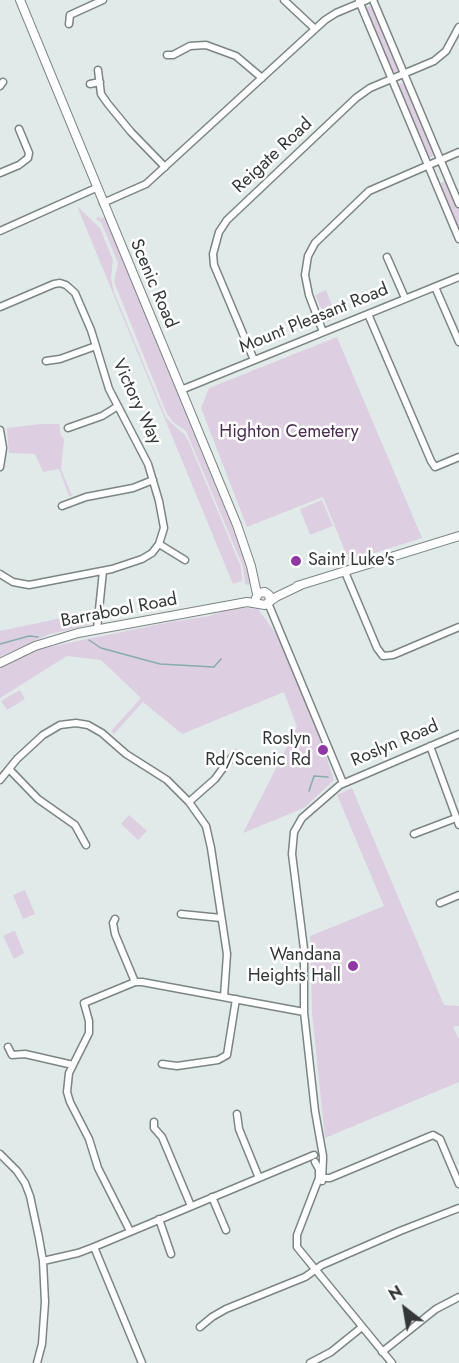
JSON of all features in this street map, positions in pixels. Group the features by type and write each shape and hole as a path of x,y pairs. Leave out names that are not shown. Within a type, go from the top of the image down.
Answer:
{"main road":[{"name":"Scenic Road","path":"19,0 237,525 262,593"},
{"name":"Barrabool Road","path":"248,602 262,593 274,593 459,536"},
{"name":"Barrabool Road","path":"0,663 35,646 97,629 248,602 265,604 301,585"},
{"path":"262,593 269,595 265,604 257,601 262,593"}],"street":[{"path":"70,15 103,0"},
{"path":"284,0 315,28"},
{"path":"103,203 146,184 315,28 329,17 367,0"},
{"path":"373,0 459,204"},
{"path":"359,2 459,238"},
{"path":"63,9 70,15"},
{"path":"69,24 70,15"},
{"name":"Reigate Road","path":"254,360 214,265 213,254 219,232 227,220 356,99 370,88 425,66 440,57 451,44 459,27"},
{"path":"167,55 173,55 190,46 206,45 236,56 262,78"},
{"path":"98,70 101,94 112,110 165,167"},
{"path":"90,84 100,82"},
{"path":"0,173 19,165 28,158 29,153 19,129"},
{"path":"323,332 306,285 305,275 308,256 315,243 369,191 459,152"},
{"path":"0,231 96,188"},
{"path":"387,257 405,298"},
{"name":"Mount Pleasant Road","path":"181,390 459,276"},
{"name":"Victory Way","path":"0,307 60,283 66,285 77,298 96,346 104,376 140,448 153,480 163,520 159,544"},
{"path":"435,286 459,342"},
{"path":"368,314 431,461 435,467 459,458"},
{"path":"46,361 60,359 96,346"},
{"path":"68,428 102,416 118,406"},
{"path":"0,430 3,448 0,467"},
{"path":"62,506 86,497 124,490 153,480"},
{"path":"3,578 29,585 103,571 142,559 152,553 159,544 185,560"},
{"path":"97,629 103,571"},
{"path":"345,572 382,655 393,655 459,627"},
{"path":"265,604 275,619 344,783"},
{"path":"0,780 27,749 52,728 67,723 88,725 102,733 126,754 158,774 189,802 206,826 209,836 227,954 224,997"},
{"name":"Roslyn Road","path":"315,1111 304,1012 304,949 292,841 296,826 334,788 459,734"},
{"path":"430,746 459,825"},
{"path":"189,802 215,779 235,754"},
{"path":"9,769 38,799 75,825 86,845"},
{"path":"414,834 456,818"},
{"path":"440,903 459,895"},
{"path":"181,914 221,918"},
{"path":"115,919 113,928 135,982"},
{"path":"130,1231 98,1168 85,1128 70,1102 66,1086 89,1032 89,1021 84,1003 135,982 156,983 304,1012"},
{"path":"162,1064 177,1066 218,1060 227,1055 236,999"},
{"path":"8,1047 9,1057 26,1054 73,1065"},
{"path":"315,1111 323,1157 322,1176 298,1232 296,1242 315,1270 392,1363"},
{"path":"315,1111 314,1158 322,1176"},
{"path":"237,1114 240,1129 259,1178"},
{"path":"152,1128 162,1137 191,1206"},
{"path":"322,1176 330,1178 433,1135 440,1138 459,1184"},
{"path":"43,1261 94,1247 297,1162 314,1158 318,1153 323,1157"},
{"path":"0,1154 25,1183 34,1212 43,1261 44,1325 37,1363"},
{"path":"212,1197 226,1230"},
{"path":"200,1328 226,1309 304,1277 322,1265 400,1231 459,1208"},
{"path":"159,1219 171,1254"},
{"path":"94,1247 142,1363"},
{"path":"382,1352 436,1309 459,1297"},
{"path":"310,1363 331,1352 362,1327"}],"green space":[{"path":"368,6 374,8 398,65 399,69 396,72 391,71 366,10"},
{"path":"401,83 406,85 435,154 432,157 427,157 398,86"},
{"path":"447,180 459,209 459,232 438,184"},
{"path":"77,206 100,228 113,260 111,278 114,292 166,418 185,435 189,442 241,567 242,581 233,584"},
{"path":"99,216 100,219 105,217 247,563 252,583 248,585 245,584 243,567 186,431 173,422 167,414 114,282 118,263 101,222 96,219"},
{"path":"326,290 337,318 327,322 315,295"},
{"name":"Highton Cemetery","path":"337,337 422,538 349,561 323,497 247,527 201,408 209,388"},
{"path":"59,424 61,436 64,439 61,469 72,496 69,496 59,469 43,472 35,454 9,453 7,428"},
{"path":"322,500 333,526 310,535 300,509"},
{"path":"237,607 258,609 280,639 315,723 334,780 304,808 243,833 297,727 284,692 182,734 143,702 114,734 111,731 141,698 101,660 67,656 0,698 0,669 39,649 209,616"},
{"path":"94,612 88,625 47,635 0,657 0,631"},
{"path":"20,690 25,699 7,710 1,701"},
{"path":"352,788 444,1005 459,1006 459,1026 453,1027 459,1039 459,1082 325,1138 312,1013 310,936 384,906 337,795"},
{"path":"129,815 147,831 138,840 121,824"},
{"path":"25,890 35,914 23,919 13,895"},
{"path":"13,931 24,953 14,959 3,936"}],"waterway":[{"path":"0,644 29,636 38,637"},
{"path":"89,640 101,648 160,664 214,667 221,659"},
{"path":"309,791 314,776 328,777"}],"place":[{"name":"Saint Luke's","path":"296,561"},
{"name":"Roslyn Rd/Scenic Rd","path":"323,750"},
{"name":"Wandana Heights Hall","path":"353,966"}]}
